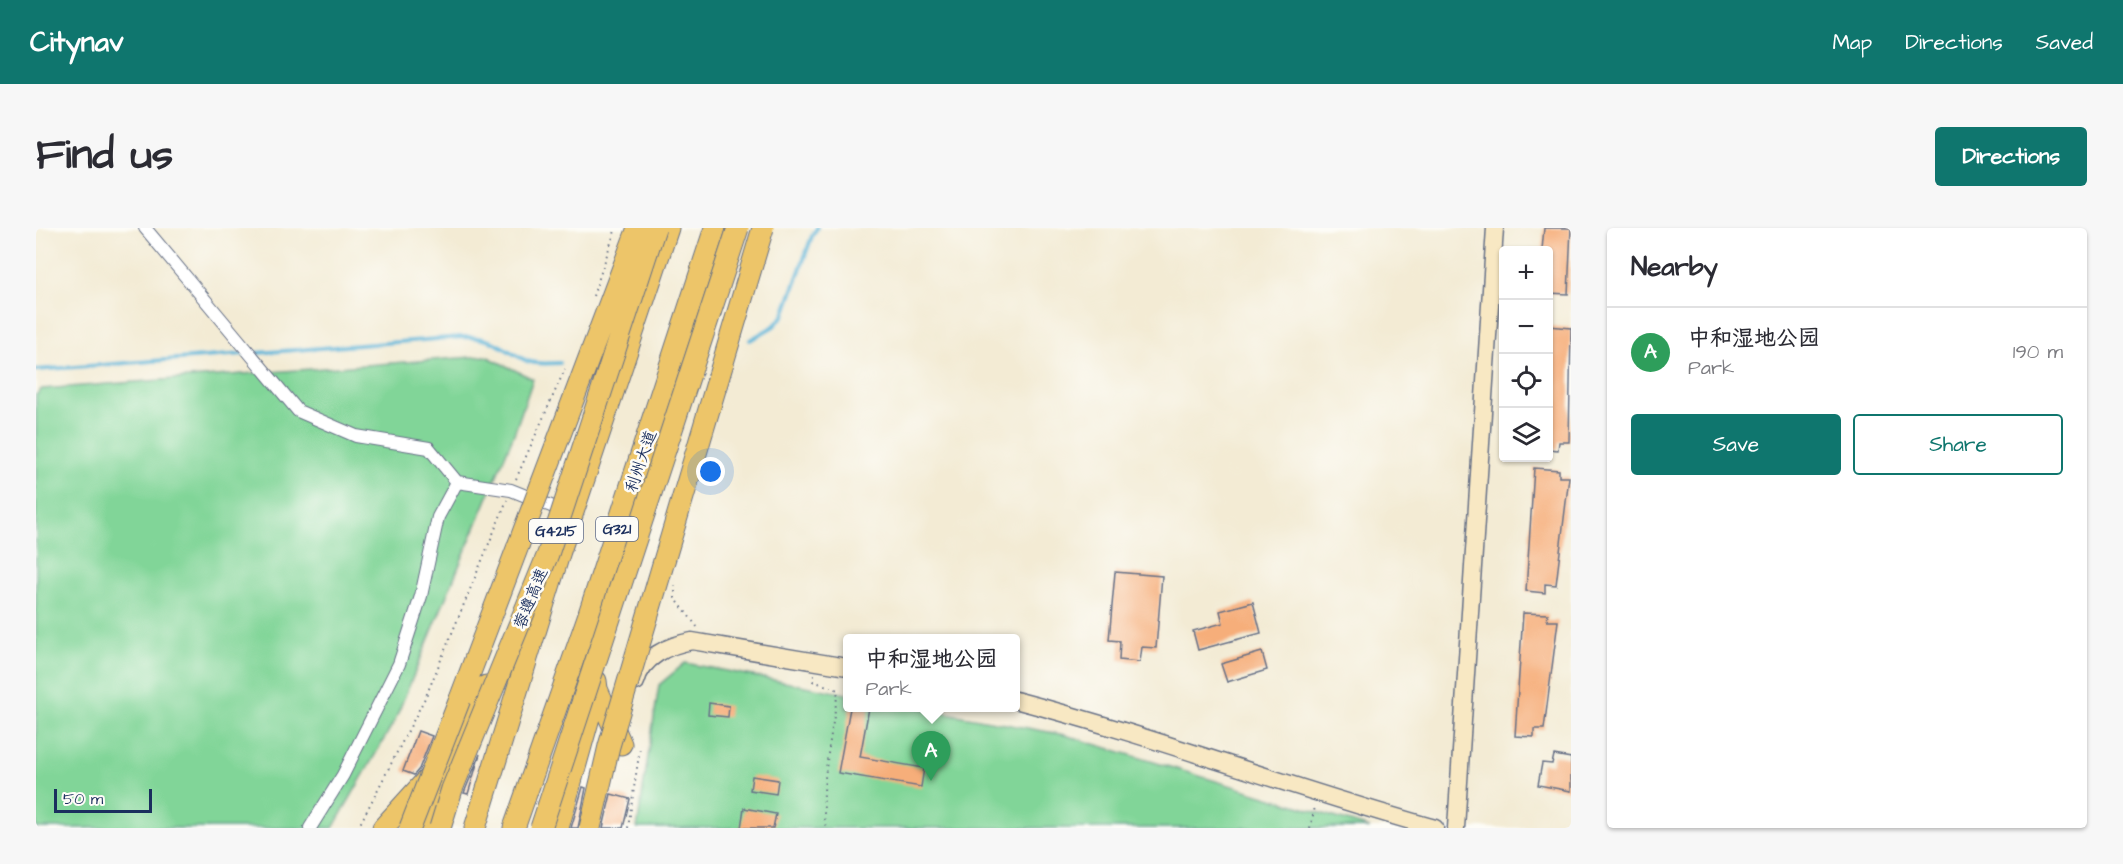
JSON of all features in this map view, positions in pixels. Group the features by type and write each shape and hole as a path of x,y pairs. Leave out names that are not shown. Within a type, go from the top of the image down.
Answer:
{"highway":[{"path":"410,828 490,624 638,228"},
{"name":"蓉遵高速","path":"440,828 452,789 548,554 655,228"},
{"name":"G321","path":"475,828 560,551 668,228"},
{"name":"利州大道","path":"514,828 588,617 715,228"},
{"path":"541,828 738,228"},
{"path":"597,824 609,746 763,228"},
{"path":"423,828 446,759 560,551"},
{"path":"588,617 597,689 621,744"},
{"path":"558,828 597,689"},
{"path":"383,828 446,759"}],"main road":[{"path":"1456,828 1495,228"},
{"path":"597,824 621,744 638,674 644,663 674,644 692,641 843,666"},
{"path":"1020,701 1069,714 1318,794 1435,828"}],"street":[{"path":"145,228 298,411 356,436 429,448 457,482 511,490 573,514"},
{"path":"310,828 343,775 399,664 421,596 438,517 457,482"}],"path":[{"path":"591,302 616,228"},
{"path":"358,828 426,696 511,490 567,365"},
{"path":"676,579 675,598 698,628"},
{"path":"813,681 838,690 827,773 824,817 826,828"},
{"path":"621,744 640,748 628,828"},
{"path":"1310,828 1318,794"}],"green space":[{"path":"486,356 533,379 514,434 395,720 333,828 36,828 36,395 42,389"},
{"path":"685,663 843,693 843,712 941,712 1065,735 1370,828 637,828 659,685"}],"building":[{"path":"1544,228 1571,228 1568,294 1553,293 1553,246 1542,246"},
{"path":"1553,326 1571,328 1569,442 1559,442 1558,450 1553,450"},
{"path":"1534,468 1559,470 1559,477 1569,477 1556,585 1545,584 1545,593 1526,591"},
{"path":"1115,572 1162,576 1156,648 1142,647 1140,662 1119,660 1120,641 1109,640"},
{"path":"1253,602 1261,633 1198,650 1193,631 1223,623 1220,611"},
{"path":"1523,613 1548,614 1547,621 1558,621 1544,729 1534,729 1534,737 1515,736"},
{"path":"1262,652 1267,670 1227,682 1221,664"},
{"path":"709,703 729,706 728,717 708,715"},
{"path":"849,712 868,712 860,757 924,768 921,787 838,773"},
{"path":"418,731 432,736 419,769 414,775 403,771"},
{"path":"480,754 468,794 464,793"},
{"path":"1554,755 1571,758 1571,791 1538,785 1542,763 1552,764"},
{"path":"752,776 778,780 776,794 750,790"},
{"path":"583,787 586,788 578,828 571,828"},
{"path":"611,794 630,799 623,828 603,828"},
{"path":"744,808 776,814 773,828 741,828"}],"waterway":[{"path":"750,340 774,326 784,315 812,236 817,228"},
{"path":"36,370 463,337 490,341 527,361 544,364 560,363"}],"place":[{"name":"中和湿地公园","path":"931,781"}]}
